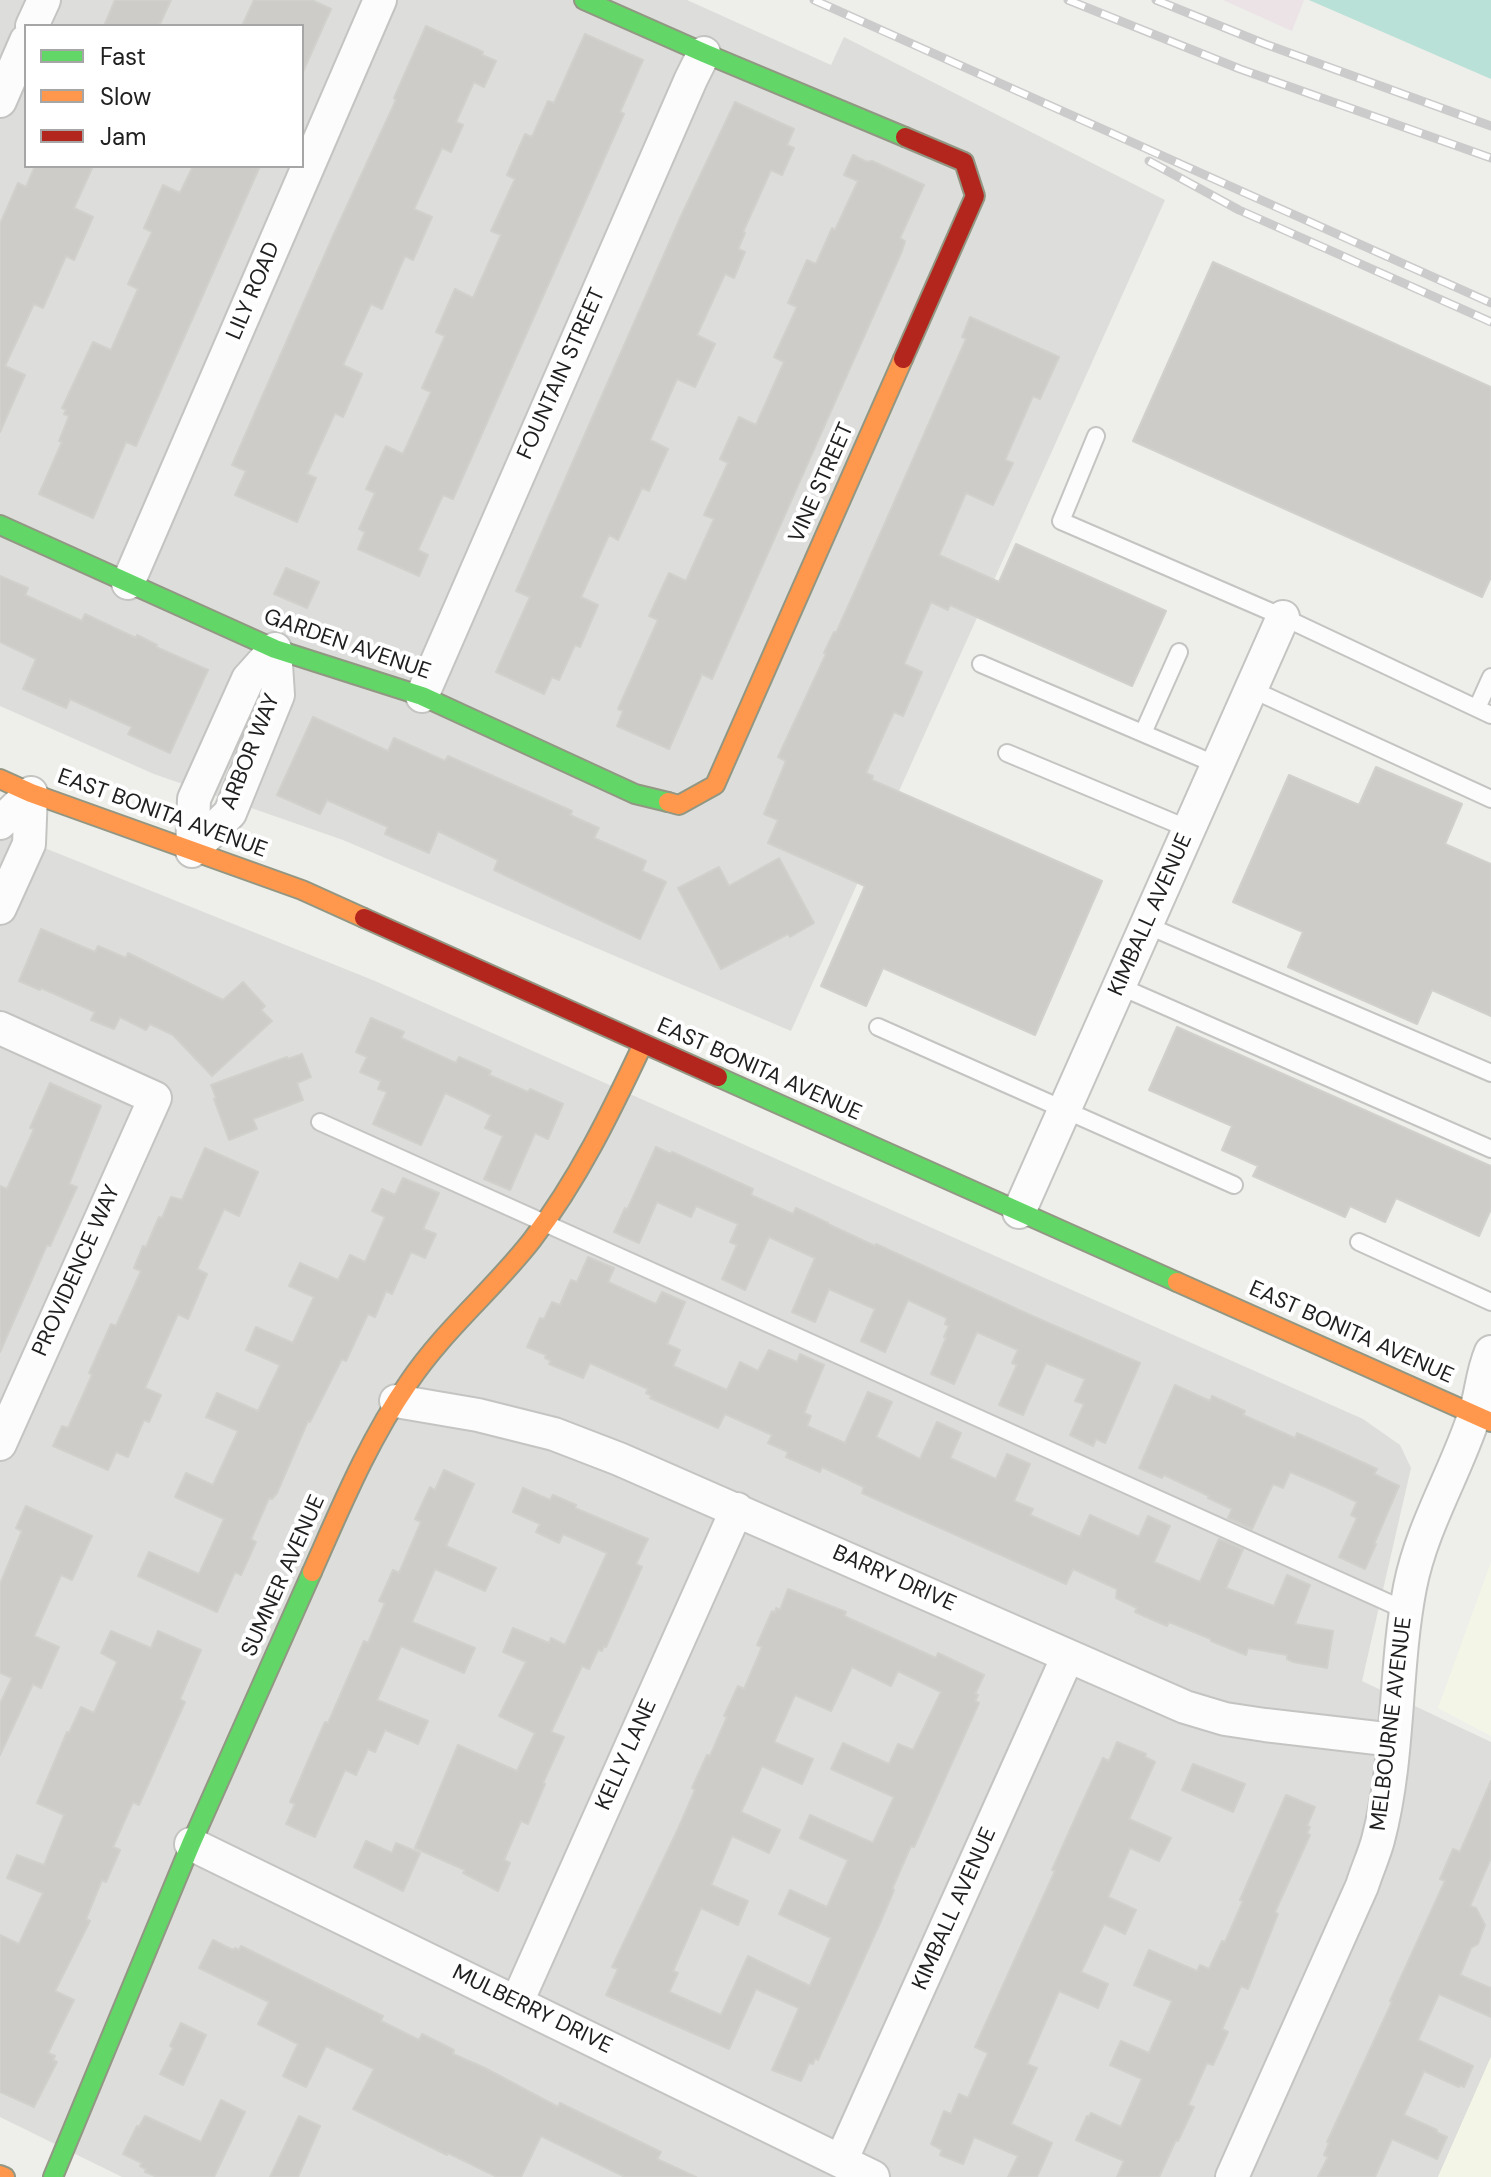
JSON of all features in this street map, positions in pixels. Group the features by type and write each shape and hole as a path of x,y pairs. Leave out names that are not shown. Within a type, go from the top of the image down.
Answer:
{"street":[{"path":"33,24 44,0"},
{"name":"LILY ROAD","path":"128,583 380,0"},
{"path":"584,0 704,53"},
{"path":"0,101 24,46"},
{"name":"VINE STREET","path":"679,805 715,785 975,196 964,162 704,53"},
{"name":"FOUNTAIN STREET","path":"422,696 704,53"},
{"name":"GARDEN AVENUE","path":"0,525 275,649 422,696 635,794 679,805"},
{"name":"KIMBALL AVENUE","path":"1019,1212 1283,617"},
{"name":"ARBOR WAY","path":"192,851 194,799 248,679 275,649"},
{"name":"EAST BONITA AVENUE","path":"0,779 31,793 302,890 1483,1418"},
{"path":"0,823 31,793"},
{"path":"0,908 29,844 31,793"},
{"name":"PROVIDENCE WAY","path":"0,1028 155,1098 0,1444"},
{"name":"SUMNER AVENUE","path":"53,2177 191,1844 359,1467 396,1401 440,1341 545,1222 605,1124 643,1044"},
{"name":"MELBOURNE AVENUE","path":"1232,2177 1362,1886 1378,1840 1387,1797 1410,1586 1422,1541 1483,1418 1483,1370 1491,1352"},
{"name":"BARRY DRIVE","path":"396,1401 478,1415 554,1434 737,1509 1185,1707 1225,1719 1394,1740"},
{"name":"KELLY LANE","path":"517,2002 737,1509"},
{"name":"KIMBALL AVENUE","path":"841,2161 1068,1656"},
{"name":"MULBERRY DRIVE","path":"191,1844 873,2177"}],"lane":[{"path":"1096,436 1061,521 1283,617 1484,712 1491,677"},
{"path":"1143,733 1179,652"},
{"path":"981,664 1217,765"},
{"path":"1251,689 1491,799"},
{"path":"1007,753 1189,829"},
{"path":"1146,925 1491,1073"},
{"path":"1119,986 1491,1149"},
{"path":"878,1027 1234,1185"},
{"path":"320,1122 1407,1611"},
{"path":"1359,1242 1491,1302"}],"shaded area":[{"path":"0,0 687,0 831,65 844,37 1165,200 791,1031 343,840 154,774 0,706"},
{"path":"1223,0 1304,0 1292,31"},
{"path":"1309,0 1491,0 1491,79"},
{"path":"0,830 375,981 1363,1419 1400,1445 1411,1468 1362,1681 1491,1742 1491,2057 1438,2177 122,2177 0,2117"},
{"path":"1491,1562 1491,1736 1438,1708"},
{"path":"1491,2057 1491,2177 1438,2177"}],"building":[{"path":"115,0 171,0 160,24 105,24"},
{"path":"254,0 312,0 331,9 304,70 304,24 243,24"},
{"path":"426,26 496,61 484,87 474,82 456,122 463,125 451,152 442,148 414,209 432,217 413,260 405,256 382,309 371,304 343,365 362,374 343,417 335,413 307,474 316,478 297,522 235,495 246,471 232,465 396,100 394,98"},
{"path":"585,34 643,60 620,112 624,114 453,499 443,495 418,550 428,555 419,576 358,549 365,532 359,529 375,493 366,489 386,446 403,454 431,392 422,388 445,336 436,332 455,289 473,298 501,235 491,231 515,179 507,175 525,134 532,137 548,101 554,103"},
{"path":"735,102 794,129 787,145 794,148 782,175 771,170 743,232 738,249 745,252 734,278 725,274 697,335 715,344 695,387 677,379 650,440 668,449 649,491 642,488 618,540 609,535 581,597 598,605 580,647 575,645 559,680 552,677 544,694 496,672 530,597 516,591 681,216"},
{"path":"853,155 924,185 900,238 905,241 902,251 712,679 702,674 669,749 617,726 623,711 618,709 658,620 649,616 669,573 686,581 714,519 704,515 728,463 720,459 739,417 756,425 784,362 774,357 797,307 788,303 807,260 816,264 858,181 844,175"},
{"path":"34,168 92,168 74,208 93,217 74,260 66,256 43,308 34,304 5,366 25,375 0,432 0,224 18,183 26,187"},
{"path":"192,168 259,168 136,446 126,442 93,518 39,494 62,442 59,441 69,416 64,414 66,410 62,408 93,342 111,350 138,289 128,284 152,232 144,228 163,185 180,193"},
{"path":"1213,262 1491,387 1491,577 1482,597 1133,441"},
{"path":"970,317 1059,357 1040,399 1033,396 1005,460 1013,463 993,505 966,493 939,555 999,582 1016,544 1166,611 1132,686 950,605 948,610 931,602 904,664 922,672 903,716 894,712 866,773 873,776 872,780 1102,881 1035,1035 883,968 866,1006 821,986 865,886 768,843 778,820 764,814 786,761 778,757 966,339 962,337"},
{"path":"286,568 319,582 307,608 274,594"},
{"path":"0,576 28,588 25,595 82,621 85,614 136,638 137,635 208,670 170,753 128,734 132,727 70,699 66,708 23,689 36,659 0,642"},
{"path":"313,717 388,751 394,738 445,761 448,756 572,811 570,815 599,828 594,838 646,861 642,871 666,882 640,939 494,870 498,860 438,831 429,853 385,834 388,827 327,800 320,814 277,795"},
{"path":"1376,767 1462,804 1445,844 1491,864 1491,1016 1432,990 1417,1024 1333,987 1288,967 1303,932 1233,902 1289,775 1359,805"},
{"path":"779,858 814,923 721,969 678,888 719,867 729,886"},
{"path":"41,929 95,952 98,946 126,958 128,953 223,1000 243,982 265,1006 261,1010 272,1021 212,1076 173,1035 150,1024 146,1030 120,1017 114,1029 91,1020 95,1012 19,981"},
{"path":"371,1018 404,1032 401,1038 456,1063 459,1057 491,1071 489,1075 563,1104 548,1139 535,1133 510,1190 484,1179 503,1136 485,1128 491,1115 471,1105 445,1093 421,1145 373,1124 387,1092 378,1089 381,1081 360,1072 367,1057 356,1052"},
{"path":"1177,1027 1491,1166 1491,1209 1479,1236 1396,1198 1385,1222 1350,1206 1345,1217 1253,1176 1258,1166 1222,1150 1232,1126 1149,1090"},
{"path":"302,1054 311,1077 297,1083 303,1100 253,1119 257,1129 229,1140 211,1085"},
{"path":"50,1083 101,1106 69,1184 77,1187 50,1246 47,1245 0,1352 0,1186 7,1189 34,1129 30,1128"},
{"path":"656,1147 753,1189 751,1195 793,1214 796,1208 1140,1363 1105,1443 1096,1439 1093,1446 1070,1435 1084,1404 1075,1401 1085,1379 1046,1363 1023,1415 999,1405 1017,1365 1012,1363 1018,1350 977,1332 954,1384 931,1374 946,1338 947,1318 908,1300 885,1352 861,1341 875,1309 829,1289 815,1322 792,1312 815,1258 769,1237 745,1290 722,1279 737,1245 730,1242 738,1224 696,1206 691,1217 657,1202 639,1243 614,1232"},
{"path":"205,1148 258,1172 239,1216 224,1209 197,1269 207,1274 188,1319 178,1314 145,1388 161,1395 149,1422 144,1420 128,1457 116,1452 108,1470 53,1446 62,1426 68,1428 111,1324 116,1326 141,1271 134,1268 143,1246 146,1247 171,1197 182,1200"},
{"path":"403,1178 439,1193 423,1229 436,1234 425,1258 411,1252 392,1294 386,1291 375,1317 368,1314 346,1361 342,1359 308,1421 277,1493 272,1499 269,1498 251,1539 256,1542 241,1575 235,1572 217,1612 138,1576 149,1552 199,1574 224,1519 175,1497 186,1473 213,1485 238,1431 206,1417 217,1393 258,1411 280,1365 246,1350 256,1327 293,1343 314,1297 289,1286 300,1263 338,1280 350,1255 365,1262 385,1217 372,1211 382,1189 395,1195"},
{"path":"588,1257 614,1268 608,1282 656,1304 662,1292 685,1302 667,1344 680,1350 673,1366 727,1390 740,1362 758,1371 769,1350 797,1362 800,1354 824,1365 804,1413 811,1416 807,1426 845,1443 868,1392 892,1402 876,1437 920,1459 937,1422 961,1433 950,1458 996,1479 1007,1454 1030,1464 1014,1501 1033,1509 1030,1515 1080,1537 1090,1515 1139,1537 1148,1516 1170,1526 1154,1562 1200,1582 1219,1539 1243,1549 1226,1588 1274,1606 1287,1575 1310,1585 1295,1624 1333,1631 1327,1668 1293,1662 1287,1659 1287,1655 1248,1648 1246,1655 1169,1622 1167,1626 1135,1612 1137,1608 1116,1598 1117,1589 1073,1569 1066,1584 862,1493 864,1487 822,1467 820,1472 786,1457 788,1452 768,1443 772,1435 725,1414 718,1428 650,1398 652,1396 646,1393 648,1389 590,1363 583,1378 549,1364 551,1361 545,1358 546,1355 527,1347 540,1318 544,1319 552,1302 560,1305 571,1280 577,1282"},
{"path":"1175,1385 1210,1401 1212,1396 1245,1411 1243,1415 1295,1438 1297,1433 1329,1447 1377,1469 1374,1474 1399,1486 1365,1569 1339,1557 1357,1518 1351,1515 1357,1502 1328,1488 1290,1472 1283,1488 1273,1484 1252,1529 1228,1518 1232,1509 1209,1496 1164,1475 1162,1478 1139,1468"},
{"path":"444,1470 474,1484 446,1546 496,1568 485,1591 435,1569 412,1622 475,1648 464,1673 401,1646 377,1700 428,1721 418,1744 385,1730 375,1752 368,1749 356,1775 345,1770 315,1837 286,1824 295,1804 290,1802 364,1641 368,1643 385,1603 379,1601 393,1570 399,1573 421,1522 415,1519 430,1487 435,1490"},
{"path":"523,1488 550,1500 553,1495 576,1505 575,1508 648,1539 636,1564 642,1567 606,1647 598,1650 589,1669 582,1666 551,1732 564,1737 528,1824 521,1821 504,1860 510,1863 498,1891 463,1873 465,1870 415,1848 458,1745 517,1771 535,1733 499,1716 526,1662 503,1652 513,1628 549,1643 551,1638 565,1645 607,1553 563,1534 559,1543 536,1532 540,1524 513,1512"},
{"path":"26,1506 92,1536 72,1580 61,1575 34,1636 59,1647 41,1688 33,1684 0,1755 0,1704 12,1678 0,1673 0,1584 22,1531 16,1528"},
{"path":"788,1589 846,1612 844,1616 936,1658 938,1653 984,1675 975,1694 978,1695 975,1701 979,1703 914,1847 911,1846 880,1923 818,2060 815,2058 813,2064 809,2063 801,2081 772,2070 799,2008 756,1989 729,2049 606,1995 618,1969 612,1967 678,1829 695,1790 692,1788 727,1717 724,1716 738,1686 744,1689 762,1647 757,1645 772,1611 775,1613 776,1608 780,1610","holes":["852,1667 891,1686 898,1671 941,1692 913,1750 898,1744 889,1764 843,1743 831,1769 894,1797 873,1843 810,1815 800,1838 848,1860 827,1907 790,1890 779,1914 831,1938 810,1986 748,1956 721,2015 669,1992 678,1973 673,1971 701,1908 738,1925 748,1901 711,1885 732,1836 769,1853 780,1830 741,1812 762,1766 802,1784 813,1759 774,1742 795,1695 831,1711"]},
{"path":"111,1631 151,1648 158,1631 201,1650 180,1699 185,1702 139,1805 133,1802 113,1847 120,1850 106,1882 102,1880 86,1919 90,1921 55,1991 74,2000 48,2053 55,2056 53,2060 57,2062 34,2107 0,2092 0,1935 19,1944 43,1893 7,1878 17,1855 44,1865 64,1815 37,1803 81,1707 94,1713 117,1662 101,1653"},
{"path":"1117,1742 1146,1754 1145,1757 1155,1762 1129,1819 1171,1838 1159,1861 1130,1848 1108,1897 1136,1910 1125,1934 1104,1924 1081,1972 1108,1984 1098,2008 1059,1991 1027,2064 1037,2068 1011,2124 1052,2143 1037,2177 1008,2177 1018,2156 974,2137 963,2164 940,2155 942,2150 931,2144 944,2111 951,2114 959,2094 968,2098 988,2053 975,2047 1103,1758 1109,1761"},
{"path":"1193,1764 1245,1784 1233,1812 1182,1790"},
{"path":"1491,1781 1491,1858 1470,1906 1476,1908 1485,1925 1460,1975 1491,1988 1491,2017 1439,1994 1418,2040 1473,2066 1464,2087 1424,2071 1404,2115 1447,2137 1437,2159 1392,2139 1375,2177 1318,2177 1328,2157 1324,2155 1327,2142 1445,1881 1440,1879 1453,1849 1460,1852"},
{"path":"1286,1795 1315,1807 1307,1826 1310,1827 1307,1833 1310,1835 1275,1912 1278,1914 1248,1989 1241,1986 1222,2029 1228,2032 1213,2065 1207,2063 1188,2105 1194,2107 1159,2177 1117,2177 1124,2161 1076,2140 1091,2113 1121,2127 1142,2079 1110,2065 1121,2041 1149,2053 1172,2001 1134,1985 1149,1950 1197,1971 1200,1965 1209,1969 1222,1941 1225,1942"},
{"path":"366,1841 392,1853 396,1843 420,1853 403,1891 354,1867"},
{"path":"213,1940 233,1950 239,1950 241,1946 383,2016 381,2021 419,2040 422,2034 454,2050 453,2054 558,2107 560,2103 661,2152 657,2159 696,2177 625,2177 541,2136 521,2177 497,2177 353,2109 374,2069 326,2046 306,2087 283,2076 298,2044 258,2024 269,2002 199,1968"},
{"path":"181,2023 206,2035 183,2085 160,2074"},
{"path":"221,2100 245,2112 214,2177 157,2177 145,2172 146,2169 140,2166 142,2163 123,2154 145,2116 201,2142"},
{"path":"299,2116 320,2126 298,2177 270,2177"}],"railway":[{"path":"814,0 1491,303"},
{"path":"1068,0 1240,69 1491,158"},
{"path":"1156,0 1265,44 1491,126"},
{"path":"1149,161 1239,210 1491,322"}],"traffic: fast":[{"path":"584,0 905,137"},
{"path":"0,525 275,649 422,696 635,794 668,802"},
{"path":"718,1077 1177,1282"},
{"path":"53,2177 191,1844 312,1572"}],"traffic: slow":[{"path":"668,802 679,805 715,785 903,359"},
{"path":"0,779 31,793 302,890 364,918"},
{"path":"312,1572 356,1475 394,1404 423,1363 517,1258 549,1217 593,1145 643,1044"},
{"path":"1177,1282 1491,1422"},
{"path":"0,2175 5,2177"}],"traffic: jam":[{"path":"903,359 975,196 964,162 905,137"},
{"path":"364,918 718,1077"}]}
